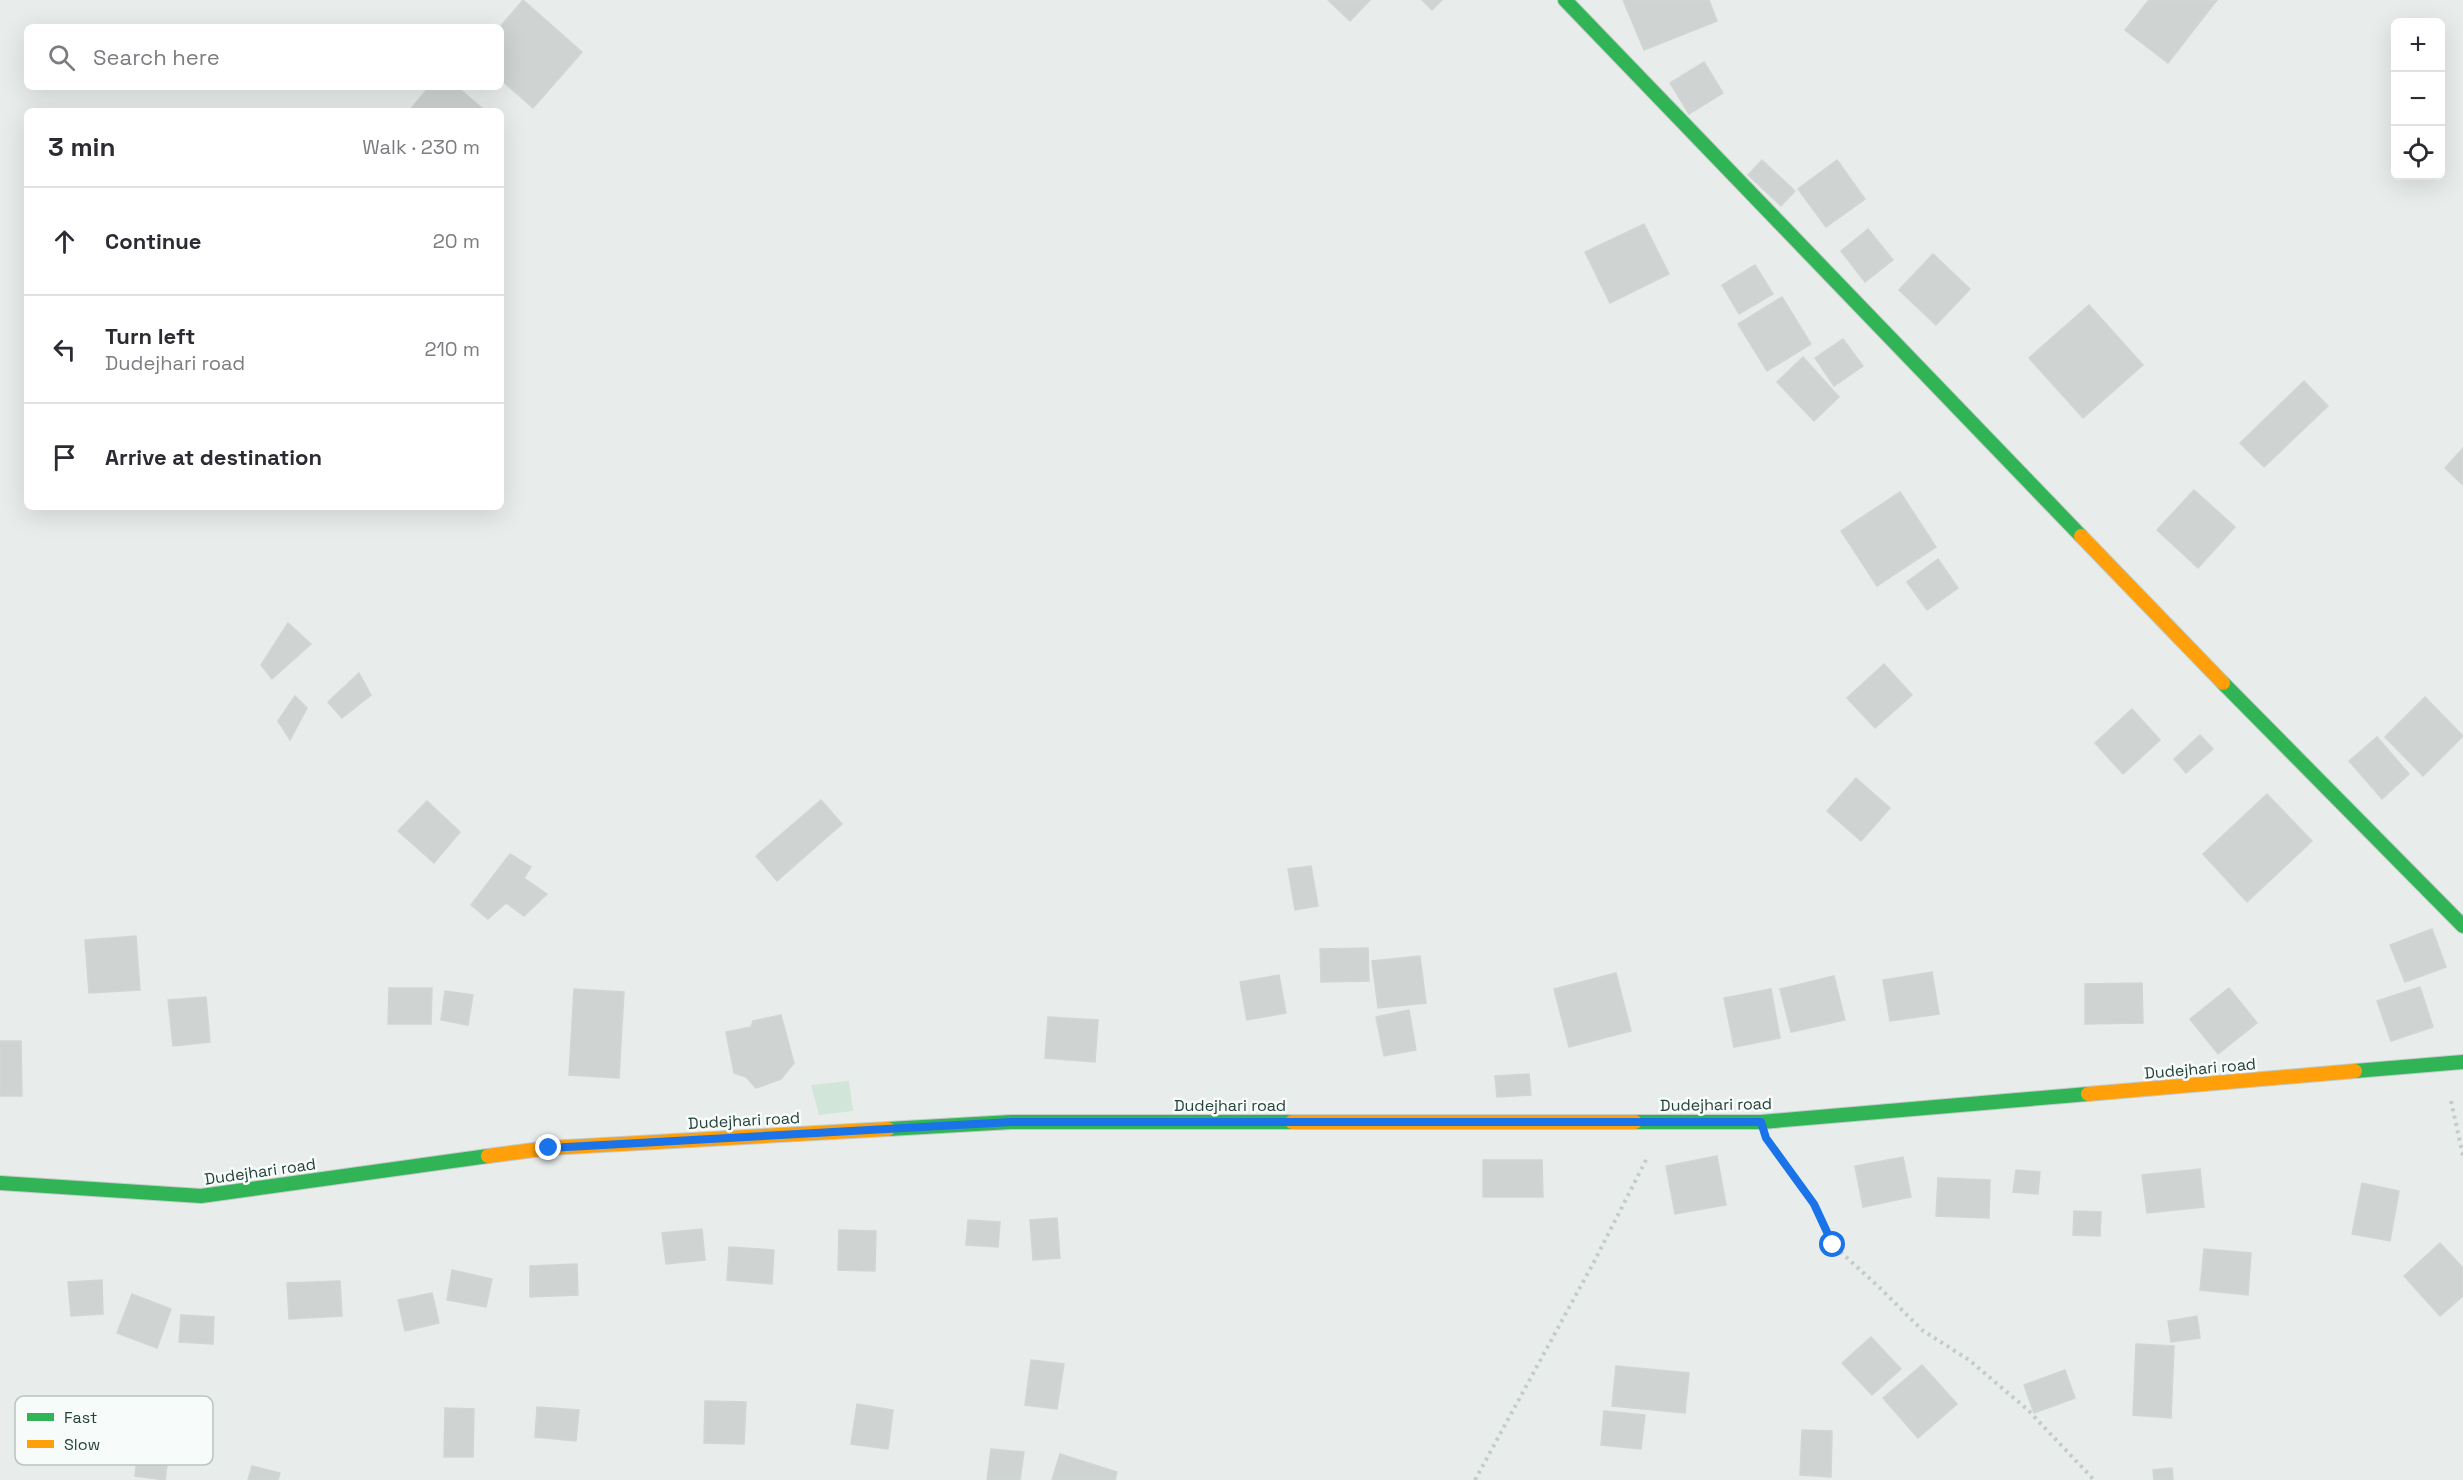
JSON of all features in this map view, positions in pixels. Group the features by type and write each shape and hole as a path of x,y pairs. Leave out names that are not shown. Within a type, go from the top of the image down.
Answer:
{"street":[{"path":"1565,0 2207,667 2463,926"},
{"name":"Dudejhari road","path":"0,1183 201,1196 549,1148 1011,1122 1761,1122 2463,1062"}],"path":[{"path":"2443,1065 2463,1156"},
{"path":"1475,1480 1595,1260 1666,1121"},
{"path":"1761,1122 1766,1138 1814,1204 1833,1245 1922,1330 1969,1360 2028,1410 2094,1480"}],"green space":[{"path":"849,1081 853,1111 819,1115 811,1085"}],"building":[{"path":"523,0 582,52 533,108 504,83 503,24"},
{"path":"1328,0 1370,0 1350,21"},
{"path":"1422,0 1442,0 1432,10"},
{"path":"1623,0 1709,0 1717,21 1644,50"},
{"path":"2149,0 2217,0 2168,63 2125,30"},
{"path":"1704,62 1723,93 1689,114 1670,83"},
{"path":"426,90 461,90 482,108 412,108"},
{"path":"1762,160 1795,191 1781,206 1748,175"},
{"path":"1837,160 1865,199 1826,227 1798,189"},
{"path":"1644,224 1669,274 1610,303 1585,252"},
{"path":"1868,229 1893,260 1865,282 1841,251"},
{"path":"1933,254 1970,289 1936,325 1899,290"},
{"path":"1755,265 1773,294 1739,314 1722,285"},
{"path":"1782,297 1811,344 1767,371 1738,324"},
{"path":"2089,305 2143,365 2083,418 2029,358"},
{"path":"1843,339 1863,366 1834,386 1815,358"},
{"path":"1803,357 1839,397 1814,421 1777,382"},
{"path":"2304,381 2328,406 2264,467 2240,443"},
{"path":"2463,448 2463,485 2445,468"},
{"path":"2194,490 2235,527 2198,568 2157,530"},
{"path":"1900,492 1936,547 1877,586 1841,531"},
{"path":"1938,559 1958,588 1927,610 1907,582"},
{"path":"288,623 311,644 272,679 261,665"},
{"path":"1884,664 1912,695 1875,728 1847,698"},
{"path":"359,673 371,695 342,718 328,702"},
{"path":"295,696 307,708 290,740 278,721"},
{"path":"2425,697 2463,736 2423,776 2385,737"},
{"path":"2132,709 2160,740 2123,774 2095,743"},
{"path":"2200,735 2213,749 2186,773 2174,759"},
{"path":"2377,737 2409,774 2382,799 2349,761"},
{"path":"1856,778 1890,808 1861,841 1827,811"},
{"path":"2267,794 2312,841 2247,902 2203,854"},
{"path":"821,800 842,824 777,881 756,856"},
{"path":"427,801 460,832 434,863 398,831"},
{"path":"510,854 531,867 524,878 547,894 524,916 506,903 488,919 471,905"},
{"path":"1311,866 1318,906 1295,910 1288,869"},
{"path":"2432,929 2446,967 2405,982 2390,945"},
{"path":"136,936 140,990 89,993 85,940"},
{"path":"1368,948 1369,981 1321,982 1320,949"},
{"path":"1420,956 1426,1003 1378,1008 1372,961"},
{"path":"1932,972 1939,1014 1890,1021 1883,980"},
{"path":"1616,973 1631,1031 1569,1047 1554,989"},
{"path":"1279,975 1286,1013 1247,1020 1240,982"},
{"path":"1834,976 1845,1020 1791,1032 1780,989"},
{"path":"2142,983 2143,1023 2085,1024 2085,984"},
{"path":"2420,987 2433,1027 2391,1041 2377,1001"},
{"path":"389,988 432,988 431,1024 388,1024"},
{"path":"2229,988 2257,1023 2218,1054 2190,1019"},
{"path":"574,989 624,992 619,1078 569,1075"},
{"path":"1771,989 1780,1038 1734,1047 1724,998"},
{"path":"445,991 473,995 468,1025 441,1020"},
{"path":"206,997 210,1042 173,1046 168,1000"},
{"path":"1409,1010 1416,1050 1384,1056 1376,1017"},
{"path":"781,1015 794,1063 781,1079 756,1088 746,1077 734,1073 726,1032 751,1027 753,1021"},
{"path":"1048,1017 1098,1020 1095,1062 1045,1058"},
{"path":"0,1041 21,1041 22,1096 0,1096"},
{"path":"1529,1074 1531,1095 1497,1097 1495,1076"},
{"path":"1717,1156 1726,1205 1675,1214 1666,1166"},
{"path":"1903,1157 1911,1197 1863,1207 1855,1166"},
{"path":"1483,1160 1542,1160 1543,1197 1483,1197"},
{"path":"2200,1169 2204,1207 2147,1213 2142,1175"},
{"path":"2016,1170 2040,1172 2038,1194 2013,1192"},
{"path":"1938,1178 1990,1180 1989,1218 1936,1216"},
{"path":"2362,1183 2399,1191 2390,1241 2352,1234"},
{"path":"2074,1211 2101,1212 2100,1236 2073,1235"},
{"path":"1057,1218 1060,1258 1033,1260 1030,1220"},
{"path":"968,1220 1000,1222 998,1247 966,1245"},
{"path":"702,1229 705,1260 666,1264 662,1233"},
{"path":"839,1230 876,1231 875,1271 838,1270"},
{"path":"2440,1243 2463,1268 2463,1296 2440,1316 2404,1276"},
{"path":"729,1247 774,1250 772,1284 727,1280"},
{"path":"2204,1249 2251,1253 2248,1295 2200,1290"},
{"path":"577,1264 578,1295 530,1297 530,1266"},
{"path":"452,1270 492,1279 486,1307 447,1300"},
{"path":"102,1280 103,1314 71,1316 68,1282"},
{"path":"340,1281 342,1316 289,1319 287,1283"},
{"path":"432,1293 439,1323 405,1331 398,1300"},
{"path":"132,1294 171,1309 157,1348 117,1333"},
{"path":"181,1315 214,1317 213,1344 179,1342"},
{"path":"2197,1316 2200,1338 2171,1342 2168,1321"},
{"path":"1871,1337 1901,1369 1872,1395 1842,1363"},
{"path":"2136,1344 2174,1346 2171,1418 2133,1415"},
{"path":"1031,1360 1064,1364 1057,1409 1025,1405"},
{"path":"1922,1365 1957,1404 1918,1438 1883,1398"},
{"path":"1616,1366 1689,1373 1685,1413 1612,1406"},
{"path":"2065,1370 2075,1398 2034,1413 2024,1385"},
{"path":"705,1401 746,1402 744,1444 704,1443"},
{"path":"857,1404 893,1410 888,1449 851,1444"},
{"path":"537,1407 579,1410 576,1441 535,1437"},
{"path":"445,1408 474,1409 473,1457 444,1457"},
{"path":"1604,1411 1645,1415 1641,1449 1601,1445"},
{"path":"1802,1430 1832,1431 1831,1477 1800,1475"},
{"path":"991,1449 1024,1452 1020,1480 987,1480"},
{"path":"1060,1454 1117,1472 1115,1480 1052,1480"},
{"path":"136,1465 167,1465 165,1480 135,1476"},
{"path":"252,1466 280,1473 278,1480 248,1480"},
{"path":"2172,1468 2173,1480 2154,1480 2153,1470"}],"traffic: fast":[{"path":"1565,0 2081,536"},
{"path":"2223,683 2463,926"},
{"path":"2355,1071 2463,1062"},
{"path":"1635,1122 1761,1122 2088,1094"},
{"path":"888,1129 1011,1122 1292,1122"},
{"path":"0,1183 201,1196 488,1156"}],"traffic: slow":[{"path":"2081,536 2223,683"},
{"path":"2088,1094 2355,1071"},
{"path":"1292,1122 1635,1122"},
{"path":"488,1156 549,1148 888,1129"}],"route":[{"path":"549,1148 1011,1122 1761,1122 1766,1138 1814,1204 1833,1245"}]}
